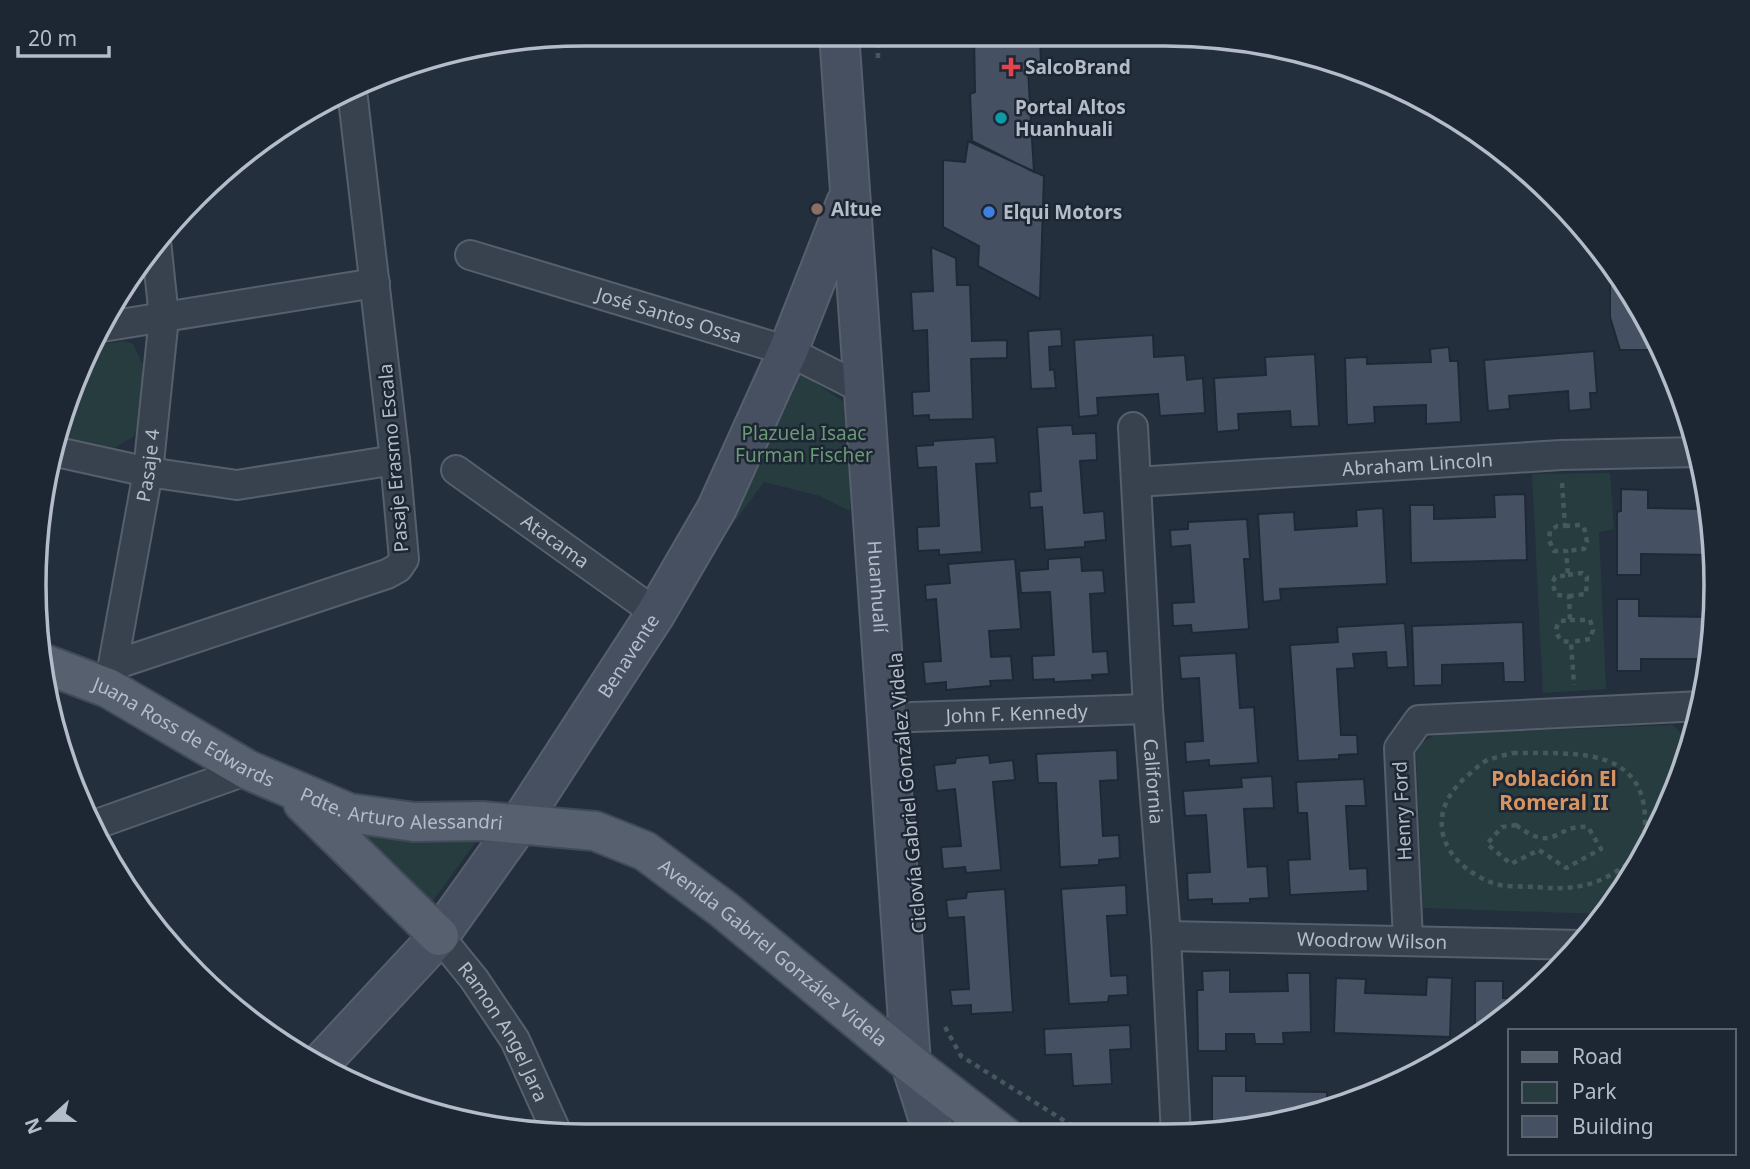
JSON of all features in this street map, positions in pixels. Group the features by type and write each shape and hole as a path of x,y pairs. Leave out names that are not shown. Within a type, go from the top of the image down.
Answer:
{"main road":[{"name":"Huanhualí","path":"840,46 911,1064 930,1124"},
{"path":"848,178 856,124 853,46"},
{"name":"Benavente","path":"326,1057 439,936 519,824 656,613 717,508 788,351 848,178"},
{"name":"Juana Ross de Edwards","path":"52,665 111,676 248,770 286,787"},
{"path":"286,787 439,936"},
{"name":"Pdte. Arturo Alessandri","path":"286,787 349,813 414,822 482,821 519,824"},
{"name":"Avenida Gabriel González Videla","path":"519,824 595,831 645,851 723,909 988,1124"}],"street":[{"name":"Pasaje Erasmo Escala","path":"111,676 387,574 398,568 404,559 353,98"},
{"name":"Pasaje 4","path":"111,676 148,472 164,317 158,255"},
{"name":"José Santos Ossa","path":"470,255 788,351 863,389"},
{"path":"112,325 375,283"},
{"name":"California","path":"1133,427 1148,709 1166,936 1175,1123"},
{"name":"Abraham Lincoln","path":"1136,482 1561,456 1688,452"},
{"path":"62,453 148,472 237,485 395,460"},
{"name":"Atacama","path":"457,470 656,613"},
{"name":"Henry Ford","path":"1408,940 1399,748 1419,720 1576,710 1690,708"},
{"name":"John F. Kennedy","path":"886,720 1148,709"},
{"path":"101,823 248,770"},
{"name":"Ramon Angel Jara","path":"439,936 474,979 515,1040 552,1122"},
{"name":"Woodrow Wilson","path":"1166,936 1567,945"}],"path":[{"path":"878,46 878,72"},
{"path":"1561,456 1565,526"},
{"path":"1580,524 1587,537 1584,549 1566,551 1554,551 1549,540 1550,531 1557,526 1580,524"},
{"path":"1566,551 1568,575"},
{"path":"1582,573 1587,577 1586,594 1569,596 1557,595 1552,584 1555,577 1582,573"},
{"path":"1569,596 1570,620"},
{"path":"1590,620 1593,631 1590,639 1571,642 1562,641 1557,633 1556,628 1560,621 1590,620"},
{"path":"1571,642 1576,710"},
{"path":"1625,866 1600,881 1578,888 1554,889 1493,884 1473,874 1454,858 1443,840 1440,827 1446,798 1460,782 1486,761 1513,753 1589,754 1617,765 1635,779 1642,792 1646,829"},
{"path":"1516,825 1532,837 1555,838 1575,826 1588,827 1601,849 1566,867 1539,850 1511,864 1487,844 1502,827 1516,825"},
{"path":"943,1019 945,1030 961,1056 1069,1124"}],"green space":[{"path":"124,341 133,344 143,365 139,427 133,437 114,448 66,438 74,411 102,344"},
{"name":"Plazuela Isaac Furman Fischer","path":"796,370 847,404 852,467 850,511 820,496 764,482 725,535 712,516"},
{"path":"1610,473 1614,529 1599,532 1606,689 1543,693 1532,474"},
{"path":"1673,725 1682,736 1649,823 1614,884 1593,914 1423,908 1416,754 1422,742 1438,734"},
{"path":"356,834 478,839 432,902"}],"building":[{"name":"Portal Altos Huanhuali","path":"974,46 1040,46 1041,67 1028,70 1034,172 972,141 970,94 975,92"},
{"path":"968,141 1044,176 1040,299 978,266 979,246 943,227 943,160 965,162"},
{"path":"931,247 956,258 957,285 970,285 972,341 1007,340 1007,358 971,359 973,419 929,420 929,415 913,416 912,392 929,391 927,330 913,331 911,292 933,291"},
{"path":"1610,279 1649,350 1620,350 1610,317"},
{"path":"1061,329 1062,346 1049,347 1050,370 1054,369 1056,388 1031,389 1028,331"},
{"path":"1153,335 1154,357 1185,355 1187,380 1203,378 1205,413 1160,416 1158,394 1097,398 1098,415 1079,417 1074,340"},
{"path":"1449,347 1450,361 1458,361 1461,422 1426,424 1426,405 1374,407 1375,423 1347,425 1345,358 1367,357 1367,364 1431,362 1430,349"},
{"path":"1594,351 1597,393 1590,393 1591,409 1569,411 1568,391 1509,396 1510,409 1488,411 1484,360"},
{"path":"1315,354 1319,426 1291,427 1290,411 1238,414 1239,430 1217,432 1214,378 1266,375 1265,357"},
{"path":"1072,425 1073,434 1096,433 1097,460 1080,461 1084,513 1104,511 1106,540 1085,542 1085,547 1045,550 1042,507 1030,508 1029,492 1041,491 1037,427"},
{"path":"995,437 997,463 976,464 982,552 939,555 939,550 918,551 917,527 939,526 936,467 918,468 916,446 933,445 933,441"},
{"path":"1621,489 1648,490 1648,508 1699,509 1703,555 1641,554 1641,575 1617,575 1617,512 1621,511"},
{"path":"1525,494 1527,560 1411,563 1410,505 1434,505 1434,519 1495,517 1494,495"},
{"path":"1383,508 1387,584 1280,589 1281,600 1263,602 1258,514 1294,512 1295,530 1357,526 1356,510"},
{"path":"1247,519 1250,559 1244,559 1249,629 1192,633 1191,625 1173,626 1172,603 1194,602 1190,545 1171,547 1170,530 1188,529 1188,522"},
{"path":"1081,557 1082,571 1103,570 1105,593 1090,594 1093,652 1107,651 1109,674 1092,675 1093,680 1033,680 1032,656 1054,655 1050,592 1021,593 1019,571 1048,569 1048,559"},
{"path":"1015,559 1021,629 989,631 991,657 1011,656 1013,680 990,681 991,686 946,690 946,682 925,684 923,662 941,661 936,599 926,600 925,585 950,583 948,564"},
{"path":"1617,599 1639,599 1639,616 1703,617 1699,661 1641,659 1641,671 1617,671"},
{"path":"1523,622 1525,682 1504,682 1503,663 1442,665 1442,685 1414,686 1412,626"},
{"path":"1405,623 1408,667 1387,668 1386,652 1353,654 1355,668 1337,669 1341,735 1357,735 1358,754 1339,755 1339,759 1298,761 1290,645 1338,642 1337,627"},
{"path":"1236,653 1240,708 1254,707 1258,763 1209,766 1209,760 1186,762 1185,742 1203,741 1199,678 1181,679 1179,656"},
{"path":"1117,750 1118,780 1100,781 1103,836 1119,835 1120,858 1099,860 1099,865 1060,867 1056,783 1038,783 1036,754"},
{"path":"989,755 990,763 1013,760 1015,780 993,782 1001,870 966,873 965,867 943,869 941,847 961,846 955,789 937,791 934,765 955,763 956,758"},
{"path":"1272,776 1274,808 1244,809 1248,867 1267,866 1269,898 1250,899 1250,903 1212,904 1212,899 1188,900 1187,873 1210,872 1206,815 1185,816 1183,791 1242,787 1241,778"},
{"path":"1364,779 1366,806 1346,806 1350,869 1367,868 1368,891 1290,895 1288,860 1310,859 1307,813 1298,813 1296,782"},
{"path":"1126,885 1127,915 1107,916 1111,976 1127,975 1128,995 1109,996 1108,1002 1069,1004 1061,889"},
{"path":"1005,889 1013,1012 971,1014 971,1005 952,1006 950,990 969,989 964,917 948,918 946,900 966,898 967,892"},
{"path":"1230,970 1230,992 1288,991 1287,973 1310,973 1311,1032 1283,1033 1284,1044 1255,1044 1254,1034 1226,1034 1226,1051 1198,1051 1197,990 1203,990 1202,971"},
{"path":"1427,977 1452,978 1450,1037 1334,1033 1336,978 1366,979 1365,993 1426,995"},
{"path":"1475,981 1503,981 1503,998 1511,998 1475,1026"},
{"path":"1130,1025 1131,1049 1110,1050 1112,1084 1073,1086 1071,1054 1045,1055 1044,1029"},
{"path":"1212,1076 1246,1076 1246,1091 1327,1092 1327,1099 1305,1105 1212,1121"}],"place":[{"name":"SalcoBrand","path":"1011,67"},
{"name":"Portal Altos Huanhuali","path":"1001,118"},
{"name":"Altue","path":"817,209"},
{"name":"Elqui Motors","path":"989,212"}],"district":[{"name":"Población El Romeral II","path":"1554,790"}]}
